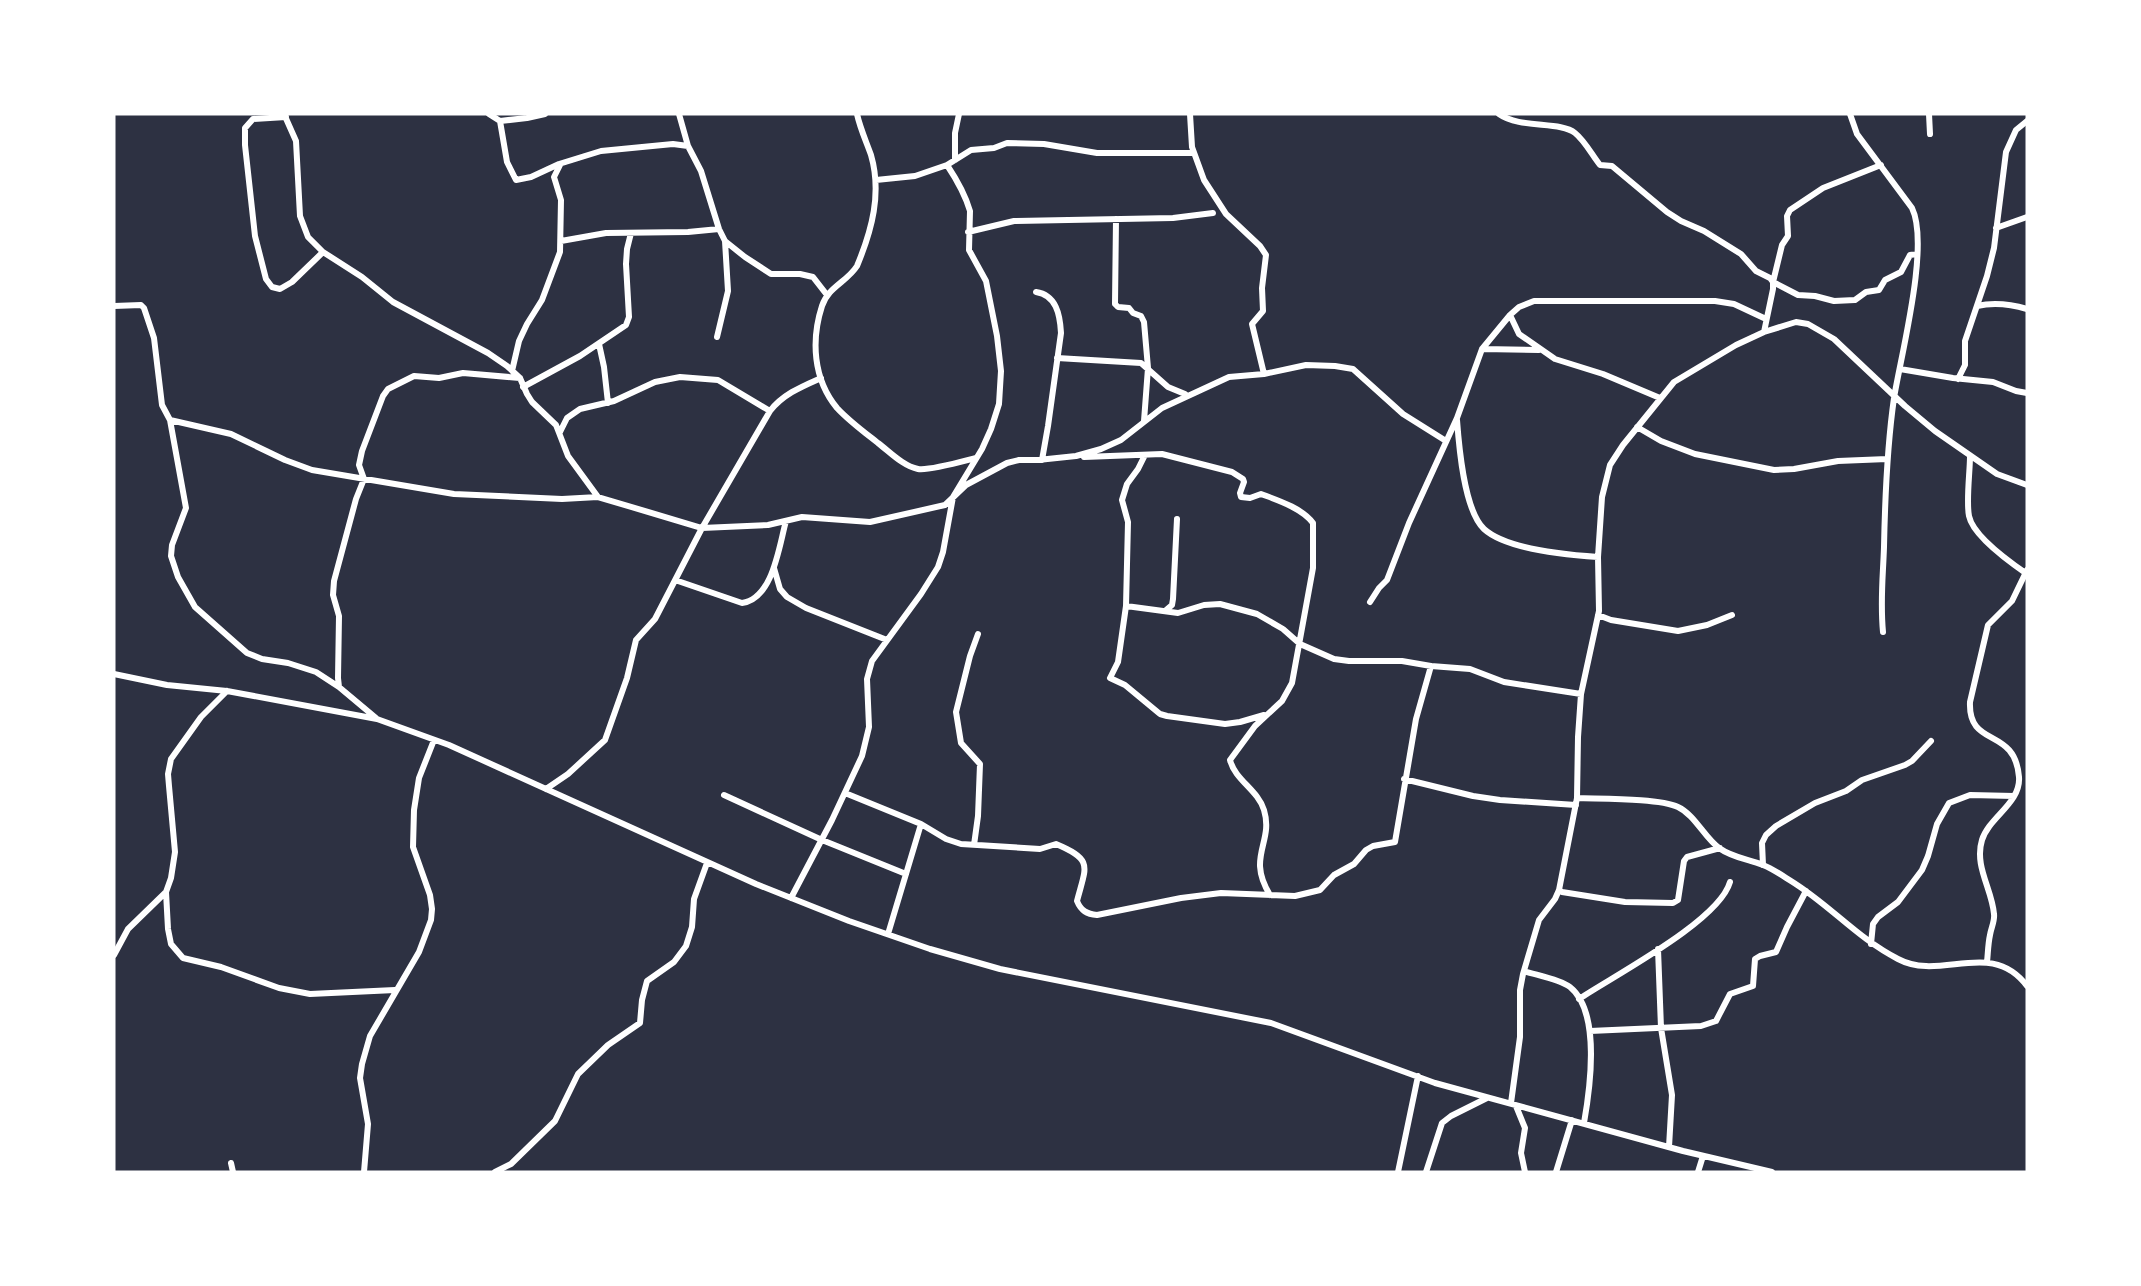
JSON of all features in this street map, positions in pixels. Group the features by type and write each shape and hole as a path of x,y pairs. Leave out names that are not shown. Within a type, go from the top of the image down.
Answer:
{"street":[{"path":"489,114 500,121 545,114"},
{"path":"679,114 688,146 701,171 725,241 728,291 717,337"},
{"path":"857,114 872,158 876,180 875,208 861,255 851,274 831,289 821,311 815,349 821,377 831,400 849,420 912,467 922,470 976,458"},
{"path":"955,160 954,132 959,114"},
{"path":"1190,114 1194,153 1204,180 1221,208 1242,231 1264,249 1266,255 1262,288 1263,311 1252,324 1264,374"},
{"path":"1499,114 1517,122 1573,132 1600,165 1612,166 1667,212 1741,254 1761,274 1798,295 1834,301 1855,300 1866,292 1879,290 1884,281 1901,272 1910,255 1917,254"},
{"path":"1850,114 1857,134 1916,216 1915,276 1887,459 1880,601 1883,632"},
{"path":"1929,114 1930,134"},
{"path":"323,252 292,282 280,289 268,283 255,236 245,145 245,128 253,120 285,116 297,146 299,200 303,227 308,237 323,252 362,277 393,302 488,353 520,378 533,402 560,432 568,456 598,497"},
{"path":"500,121 507,162 515,180 531,177 601,150 673,144 688,146"},
{"path":"1958,379 1964,368 1965,341 1994,248 2006,152 2017,129 2027,121"},
{"path":"876,180 915,176 947,165 971,150 1020,143 1097,153 1194,153"},
{"path":"512,371 519,341 542,300 559,254 561,200 554,176 561,164"},
{"path":"792,898 862,756 869,729 868,673 873,661 938,567 953,497 995,419 1001,390 997,336 986,281 970,253 969,209 958,181 947,165"},
{"path":"1764,332 1782,245 1788,236 1787,216 1790,210 1823,188 1881,165"},
{"path":"968,232 1014,221 1173,218 1213,214"},
{"path":"1996,228 2027,217"},
{"path":"1116,219 1115,304 1129,308 1144,320 1148,368 1144,421"},
{"path":"561,241 606,233 719,229"},
{"path":"523,387 599,344 626,325 629,317 626,264 631,233"},
{"path":"725,241 771,274 813,277 827,295"},
{"path":"1036,292 1053,300 1061,332 1042,460"},
{"path":"1370,602 1387,580 1409,523 1457,418 1482,349 1519,307 1534,301 1701,300 1734,304 1766,319"},
{"path":"1977,306 2006,304 2027,309"},
{"path":"114,306 139,305 144,308 154,338 162,405 170,420 186,508 172,545 171,556 178,577 194,606 247,653 309,670 340,687 377,719"},
{"path":"1510,315 1519,334 1555,359 1603,374 1660,398"},
{"path":"1525,1172 1521,1147 1525,1128 1513,1105 1520,1037 1520,990 1539,920 1559,890 1576,802 1581,695 1598,615 1602,497 1606,474 1616,455 1660,398 1681,377 1764,332 1796,323 1816,328 1848,350 1925,423 1970,456 2005,478 2027,485"},
{"path":"599,344 608,403"},
{"path":"1482,349 1540,350"},
{"path":"1057,358 1143,364 1168,387 1185,394"},
{"path":"170,420 231,434 312,470 469,495 562,499 598,497 702,528 763,526 802,517 870,522 945,505 972,482 1007,463 1093,452 1117,442 1162,408 1229,377 1264,374 1306,365 1349,368 1363,376 1403,414 1446,441"},
{"path":"1900,369 1993,382 2027,393"},
{"path":"340,687 339,616 333,589 352,512 364,479 359,465 365,440 383,396 395,384 414,376 439,378 463,373 520,378"},
{"path":"560,432 567,418 583,408 608,403 655,382 680,377 721,381 771,411"},
{"path":"546,789 568,774 605,740 627,678 636,640 653,622 702,528 771,411 777,403 799,387 821,377"},
{"path":"1457,418 1466,487 1474,515 1485,530 1507,541 1545,552 1598,557"},
{"path":"1637,427 1661,441 1695,454 1774,470 1838,461 1887,459"},
{"path":"1144,454 1127,484 1122,500 1128,522 1126,607 1118,662 1110,674 1111,679 1125,685 1160,714 1167,716 1225,724 1269,713"},
{"path":"1076,456 1089,458 1162,454 1238,475 1244,481 1241,497 1250,498 1261,494 1283,503 1312,522 1313,568 1295,673 1287,694 1247,735 1230,762 1263,807 1265,832 1258,866 1263,884 1270,895"},
{"path":"1970,456 1970,520 2000,554 2027,573 2012,601 1988,625 1970,702 1975,727 2002,742 2015,757 2019,776 2019,788 1986,832 1981,844 1982,876 1994,916 1987,962"},
{"path":"1165,611 1174,599 1177,519"},
{"path":"675,580 702,591 747,603 761,593 774,568 786,521"},
{"path":"774,568 780,589 787,597 806,608 887,640"},
{"path":"1126,607 1182,612 1210,604 1243,610 1257,614 1283,629 1300,644 1334,659 1402,661 1468,668 1504,682 1581,695"},
{"path":"1598,615 1611,620 1678,631 1707,625 1732,615"},
{"path":"974,845 980,764 961,743 956,712 978,634"},
{"path":"845,793 920,824 946,839 974,845 1040,849 1056,844 1080,856 1084,862 1085,869 1077,901 1083,911 1090,914 1221,893 1295,896 1320,890 1334,875 1354,864 1373,846 1395,842 1416,719 1432,666"},
{"path":"114,674 167,685 227,691 377,719 434,740 707,863 849,921 942,953 1000,969 1271,1023 1487,1098 1748,1170 1772,1172"},
{"path":"227,691 201,717 170,761 169,786 175,852 166,892 168,929 172,944 183,958 221,967 279,988 310,994 395,990"},
{"path":"364,1172 368,1124 360,1078 362,1064 370,1037 419,951 431,920 430,895 413,847 414,810 419,778 434,740"},
{"path":"1763,865 1762,843 1776,826 1815,803 1846,791 1862,780 1905,765 1931,741"},
{"path":"1404,779 1491,799 1649,802 1678,807 1687,812 1707,838 1720,848 1739,859 1763,865 1806,891 1871,944 1910,965 1923,967 1958,962 1987,962 2016,973 2027,986"},
{"path":"724,795 822,840 906,874"},
{"path":"1871,944 1873,924 1898,902 1922,870 1937,824 1949,803 1970,795 2014,796"},
{"path":"888,934 920,824"},
{"path":"1559,890 1625,902 1673,903 1678,900 1684,861 1720,848"},
{"path":"495,1172 511,1164 555,1121 578,1074 608,1045 640,1023 647,981 674,962 686,946 692,926 694,899 707,863"},
{"path":"1579,999 1658,949 1710,911 1728,890 1730,882"},
{"path":"1590,1031 1701,1026 1716,1021 1730,995 1753,986 1755,959 1776,952 1806,891"},
{"path":"114,955 128,929 166,892"},
{"path":"1658,949 1661,1028 1672,1095 1669,1147"},
{"path":"1524,971 1570,986 1585,1012 1590,1031 1590,1074 1584,1123"},
{"path":"1398,1172 1418,1076"},
{"path":"1426,1172 1442,1123 1487,1098"},
{"path":"1556,1172 1572,1120"},
{"path":"1698,1172 1703,1156"},
{"path":"232,1163 233,1172"}]}
